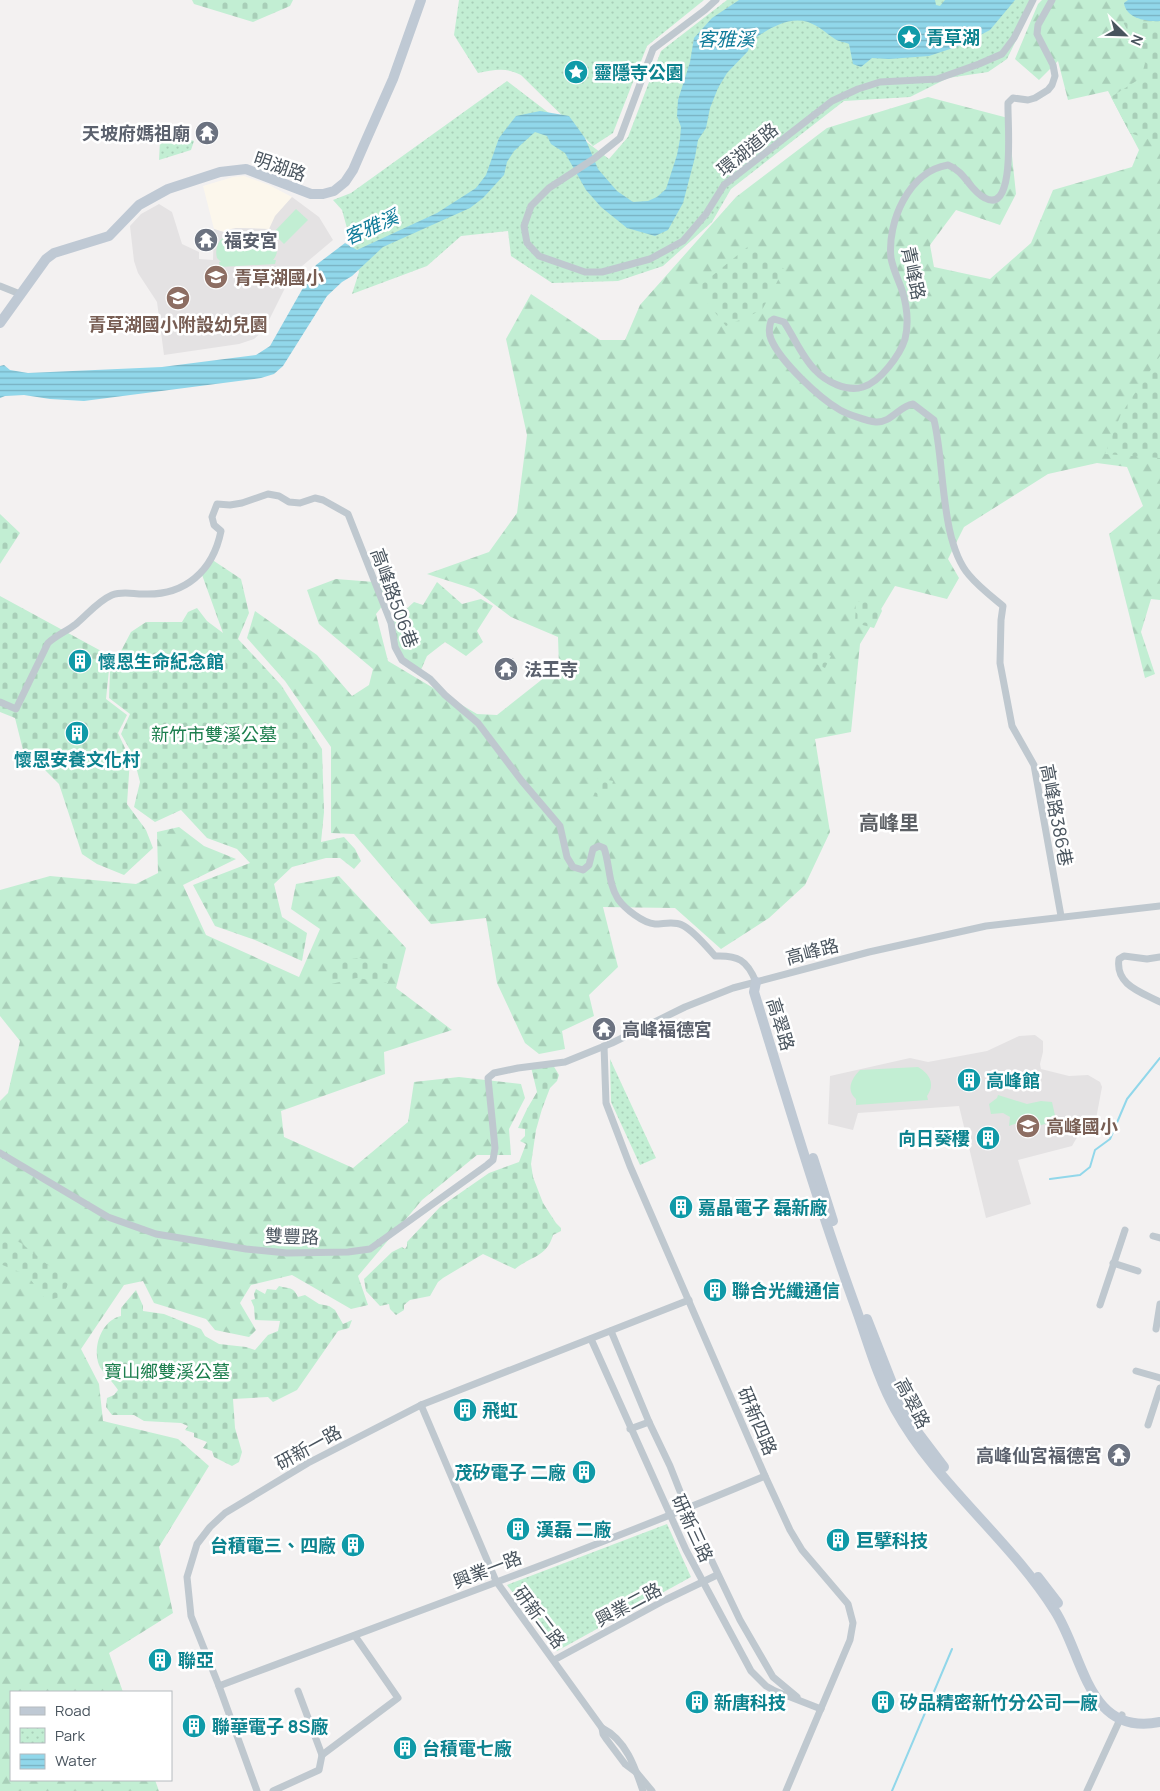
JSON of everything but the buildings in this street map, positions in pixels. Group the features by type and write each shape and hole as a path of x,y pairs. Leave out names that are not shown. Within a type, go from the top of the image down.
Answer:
{"street":[{"name":"明湖路","path":"0,323 46,259 54,253 109,236 139,204 168,189 220,172 246,169 311,194 323,194 334,191 345,182 364,147 393,79 421,0"},
{"name":"環湖道路","path":"716,0 653,49 620,138 596,158 549,188 531,206 524,226 527,243 539,256 585,272 602,272 650,259 683,241 706,214 724,185 832,101 858,89 880,82 937,79 1002,54 1014,38 1033,0"},
{"name":"青峰路","path":"951,534 934,420 912,404 906,405 893,416 879,422 840,410 810,386 778,352 770,338 768,328 774,319 784,322 816,371 839,386 863,387 871,383 886,370 901,349 905,339 907,318 906,303 894,270 891,249 892,233 902,202 917,183 935,168 948,165 963,174 972,188 988,200 993,201 1002,195 1009,165 1008,102 1013,98 1028,100 1035,98 1048,90 1055,76 1053,65 1037,34 1038,25 1052,0"},
{"path":"0,286 20,294"},
{"name":"高峰路506巷","path":"0,702 16,709 48,643 55,636 77,624 87,613 113,594 174,591 185,586 207,567 218,547 221,531 214,525 212,517 217,504 242,503 268,494 300,503 315,498 323,500 348,514 391,623 396,647 402,660 430,679 445,695 478,723 521,780 560,826 568,857 573,867 583,870 589,865 594,849 599,846 604,848 608,859 608,877 618,899 626,907 644,920 654,924 683,925 715,956 731,956 743,961 750,969 756,982"},
{"name":"高峰路386巷","path":"951,534 957,555 968,574 1003,606 1000,663 1012,726 1034,765 1061,916"},
{"name":"高峰路","path":"488,1078 494,1073 518,1068 565,1062 604,1046 685,1006 733,988 869,952 986,926 1160,906"},
{"path":"1160,957 1147,959 1124,956 1118,959 1119,972 1123,981 1160,1002"},
{"name":"高翠路","path":"756,982 761,990 843,1256 901,1406 945,1469 1049,1590 1068,1621 1100,1694 1109,1705 1120,1717 1136,1724 1148,1725 1160,1722"},
{"name":"研新四路","path":"604,1046 606,1103 630,1166 765,1476 790,1530 802,1550 848,1604 852,1623 850,1640 786,1791"},
{"name":"雙豐路","path":"0,1153 108,1217 156,1234 246,1249 287,1253 348,1252 370,1249 493,1160 495,1148 488,1078"},
{"path":"1100,1305 1125,1230"},
{"path":"1113,1263 1138,1272"},
{"name":"研新一路","path":"256,1791 219,1686 191,1616 187,1577 197,1544 210,1527 225,1512 308,1463 421,1405 689,1300"},
{"path":"1156,1329 1160,1304"},
{"name":"研新三路","path":"611,1331 649,1422 670,1466 686,1509 744,1627 773,1677 801,1700"},
{"name":"研新三路","path":"591,1339 630,1428 702,1582 751,1671 775,1692 801,1700 821,1709"},
{"path":"1136,1371 1160,1378"},
{"path":"1148,1426 1160,1388"},
{"name":"研新二路","path":"421,1405 496,1582 602,1728 603,1734 624,1764 637,1773 652,1791"},
{"path":"630,1428 649,1422"},
{"name":"興業一路","path":"219,1686 686,1509 765,1476"},
{"name":"興業二路","path":"554,1660 717,1574"},
{"path":"322,1755 398,1698 355,1636"},
{"path":"272,1791 320,1770 322,1755 298,1691"},
{"path":"1087,1791 1120,1717 1149,1719 1160,1716"},
{"name":"研新二路","path":"637,1773 643,1791"}],"shaded area":[{"path":"244,176 269,185 292,197 276,216 270,229 236,228 227,233 214,229 203,186 233,177"},
{"name":"青草湖國小","path":"292,197 319,217 333,240 295,272 289,280 264,330 254,339 239,344 164,355 157,302 138,273 134,261 130,226 141,214 159,204 172,212 182,244 199,252 199,259 213,260 214,229 227,233 231,229 236,228 269,229 275,216"},
{"name":"高峰國小","path":"1035,1035 1043,1041 1041,1069 1069,1076 1088,1075 1100,1082 1102,1087 1096,1119 1091,1128 1079,1134 1072,1146 1018,1160 1031,1204 986,1218 959,1106 858,1113 853,1130 828,1124 830,1076 910,1058 928,1062 987,1051 1019,1036"}],"green space":[{"path":"192,0 293,0 290,6 253,22 194,4"},
{"name":"靈隱寺公園","path":"459,0 704,0 647,46 613,133 593,146 521,75 505,70 478,73 454,35"},
{"path":"727,0 1036,0 1007,59 988,72 948,78 910,97 844,101 731,189 712,222 663,266 618,281 552,283 511,256 508,231 461,236 427,266 352,294 359,272 342,210 333,200 351,193 507,81 609,159 628,137 661,51"},
{"path":"1042,0 1160,0 1160,600 1151,599 1141,632 1155,674 1145,678 1109,534 1143,506 1127,467 1097,463 1048,474 964,527 948,559 959,578 947,599 895,586 860,644 851,732 815,739 830,832 805,885 769,918 721,949 675,908 603,907 618,967 589,995 594,1016 562,1031 565,1049 539,1054 525,1043 497,983 486,918 431,924 354,834 331,833 331,747 285,681 247,638 255,611 317,655 352,696 369,685 373,669 319,624 307,590 336,579 400,584 376,614 388,661 477,714 497,715 559,666 558,637 511,617 474,589 427,574 489,552 517,513 527,435 506,339 531,294 600,340 625,340 640,305 736,197 827,128 928,97 1008,118 1016,194 1000,225 956,210 930,245 934,267 990,279 1031,243 1053,190 1132,167 1139,150 1108,91 1068,100 1058,61 1039,80 1015,59 1038,4"},
{"path":"1123,22 1160,23 1160,143 1130,133 1111,97 1141,78 1145,63"},
{"path":"163,130 194,141 191,150 159,160 160,141"},
{"path":"296,209 308,220 284,244 273,233"},
{"path":"257,233 269,236 277,247 277,253 273,260 276,260 275,264 220,267 219,262 221,262 216,254 217,246 223,237 230,234"},
{"path":"750,245 784,269 762,310 726,326 696,289"},
{"path":"1160,356 1160,458 1105,454 1121,414"},
{"path":"0,514 20,533 0,564"},
{"name":"新竹市雙溪公墓","path":"211,559 241,579 249,613 238,639 281,685 322,749 324,812 321,842 344,837 355,849 361,861 354,869 340,858 326,858 292,867 274,884 282,917 307,933 302,961 255,940 215,926 193,885 250,863 237,849 207,838 181,810 155,822 134,807 140,782 133,755 121,734 130,714 109,698 110,672 131,632 146,622 182,622 188,612 197,608 207,621 223,633 201,572"},
{"path":"437,582 462,604 481,599 493,606 477,631 483,642 466,656 445,642 427,656 420,672 402,660 391,623 414,602 423,605"},
{"path":"0,596 103,652 110,660 106,699 127,715 118,733 130,759 127,804 146,830 153,848 124,875 97,864 82,854 59,784 45,770 24,754 15,718 0,712"},
{"path":"878,600 882,611 874,628 855,623 856,602"},
{"path":"814,647 831,656 825,668 808,660"},
{"path":"598,778 613,781 609,799 594,796"},
{"path":"179,827 204,846 236,859 183,885 206,935 299,977 320,929 291,909 296,884 339,876 406,948 396,988 452,1030 384,1052 385,1074 281,1111 284,1137 353,1168 408,1122 414,1082 459,1077 521,1084 525,1098 509,1129 511,1155 477,1155 422,1200 358,1276 368,1305 351,1309 292,1275 251,1285 240,1303 256,1330 249,1337 215,1330 206,1319 154,1303 143,1281 124,1285 81,1349 99,1384 103,1421 178,1439 209,1466 159,1547 173,1613 109,1653 123,1691 10,1691 10,1781 155,1781 159,1791 0,1791 0,1101 8,1093 20,1041 0,1016 0,890 50,876 136,884 158,873 157,832"},
{"path":"360,958 370,962 388,964 388,983 357,978 331,984 329,973 342,960"},
{"path":"610,1059 656,1158 640,1165 611,1102"},
{"path":"553,1065 559,1075 557,1081 550,1088 542,1109 536,1130 531,1164 533,1177 543,1203 561,1228 561,1231 553,1235 543,1252 515,1269 483,1254 443,1278 438,1282 430,1296 410,1300 404,1305 404,1310 396,1315 390,1309 389,1304 380,1306 366,1291 364,1279 392,1252 402,1247 405,1249 407,1242 440,1207 489,1173 519,1162 526,1144 520,1141 525,1136 525,1129 518,1128 537,1092 531,1067"},
{"path":"918,1067 930,1079 931,1087 927,1096 928,1100 856,1105 856,1099 850,1088 854,1077 860,1070"},
{"path":"998,1095 1027,1104 1041,1101 1052,1102 1056,1120 1030,1129 1026,1120 1009,1126 1010,1117 1003,1113 991,1114 989,1104"},
{"path":"0,1234 21,1243 69,1282 63,1296 47,1301 27,1275 0,1264"},
{"name":"寶山鄉雙溪公墓","path":"279,1286 292,1289 298,1297 305,1295 319,1304 329,1306 335,1310 343,1324 352,1320 349,1328 338,1331 297,1390 273,1402 268,1397 233,1399 235,1428 242,1452 239,1462 232,1466 214,1457 212,1451 203,1448 207,1442 194,1437 194,1433 185,1430 188,1426 181,1423 144,1421 134,1415 112,1415 106,1407 107,1398 114,1395 118,1390 99,1365 97,1350 100,1335 109,1323 121,1316 121,1308 136,1290 143,1306 143,1311 164,1314 201,1329 205,1336 219,1344 255,1350 268,1335 278,1331 280,1321 255,1320 254,1307 251,1300 255,1299 256,1289 265,1294 267,1289 276,1290"},
{"path":"667,1524 691,1577 557,1651 507,1585"}],"water":[{"name":"客雅溪","path":"739,0 935,0 936,5 940,6 945,0 1015,0 990,30 959,46 929,56 889,59 872,58 861,67 853,64 849,44 837,40 808,22 785,22 757,37 751,41 748,51 727,73 718,88 710,108 706,128 698,140 683,203 668,230 655,236 627,228 601,207 586,190 565,153 551,144 547,136 535,132 514,151 507,162 504,175 483,198 470,208 383,247 352,276 342,282 327,296 283,366 274,374 261,378 84,401 24,395 0,398 0,366 4,365 10,370 28,373 162,367 256,355 270,346 316,265 345,243 357,250 437,213 476,188 486,175 499,138 516,116 540,111 569,116 585,138 598,169 617,191 633,202 648,201 657,197 666,189 677,155 681,127 677,116 678,100 690,62 694,38 712,18"},
{"path":"1128,0 1160,0 1160,21 1144,20 1133,16 1129,13 1124,3"}],"waterway":[{"path":"1050,1179 1080,1175 1090,1167 1095,1150 1110,1139 1127,1099 1160,1058"},
{"path":"892,1791 952,1649"}],"place":[{"name":"青草湖","path":"909,37"},
{"name":"靈隱寺公園","path":"576,72"},
{"name":"天坡府媽祖廟","path":"207,133"},
{"name":"福安宮","path":"206,240"},
{"name":"青草湖國小","path":"216,277"},
{"name":"青草湖國小附設幼兒園","path":"178,298"},
{"name":"懷恩生命紀念館","path":"80,661"},
{"name":"法王寺","path":"506,669"},
{"name":"懷恩安養文化村","path":"77,733"},
{"name":"高峰福德宮","path":"604,1029"},
{"name":"高峰館","path":"969,1080"},
{"name":"高峰國小","path":"1028,1126"},
{"name":"向日葵樓","path":"988,1138"},
{"name":"嘉晶電子 磊新廠","path":"681,1207"},
{"name":"聯合光纖通信","path":"715,1290"},
{"name":"飛虹","path":"465,1410"},
{"name":"高峰仙宮福德宮","path":"1119,1455"},
{"name":"茂矽電子 二廠","path":"584,1472"},
{"name":"漢磊 二廠","path":"518,1529"},
{"name":"巨擘科技","path":"838,1540"},
{"name":"台積電三、四廠","path":"353,1545"},
{"name":"聯亞","path":"160,1660"},
{"name":"新唐科技","path":"697,1702"},
{"name":"矽品精密新竹分公司一廠","path":"883,1702"},
{"name":"聯華電子 8S廠","path":"194,1726"},
{"name":"台積電七廠","path":"405,1748"}],"district":[{"name":"高峰里","path":"889,822"}]}
